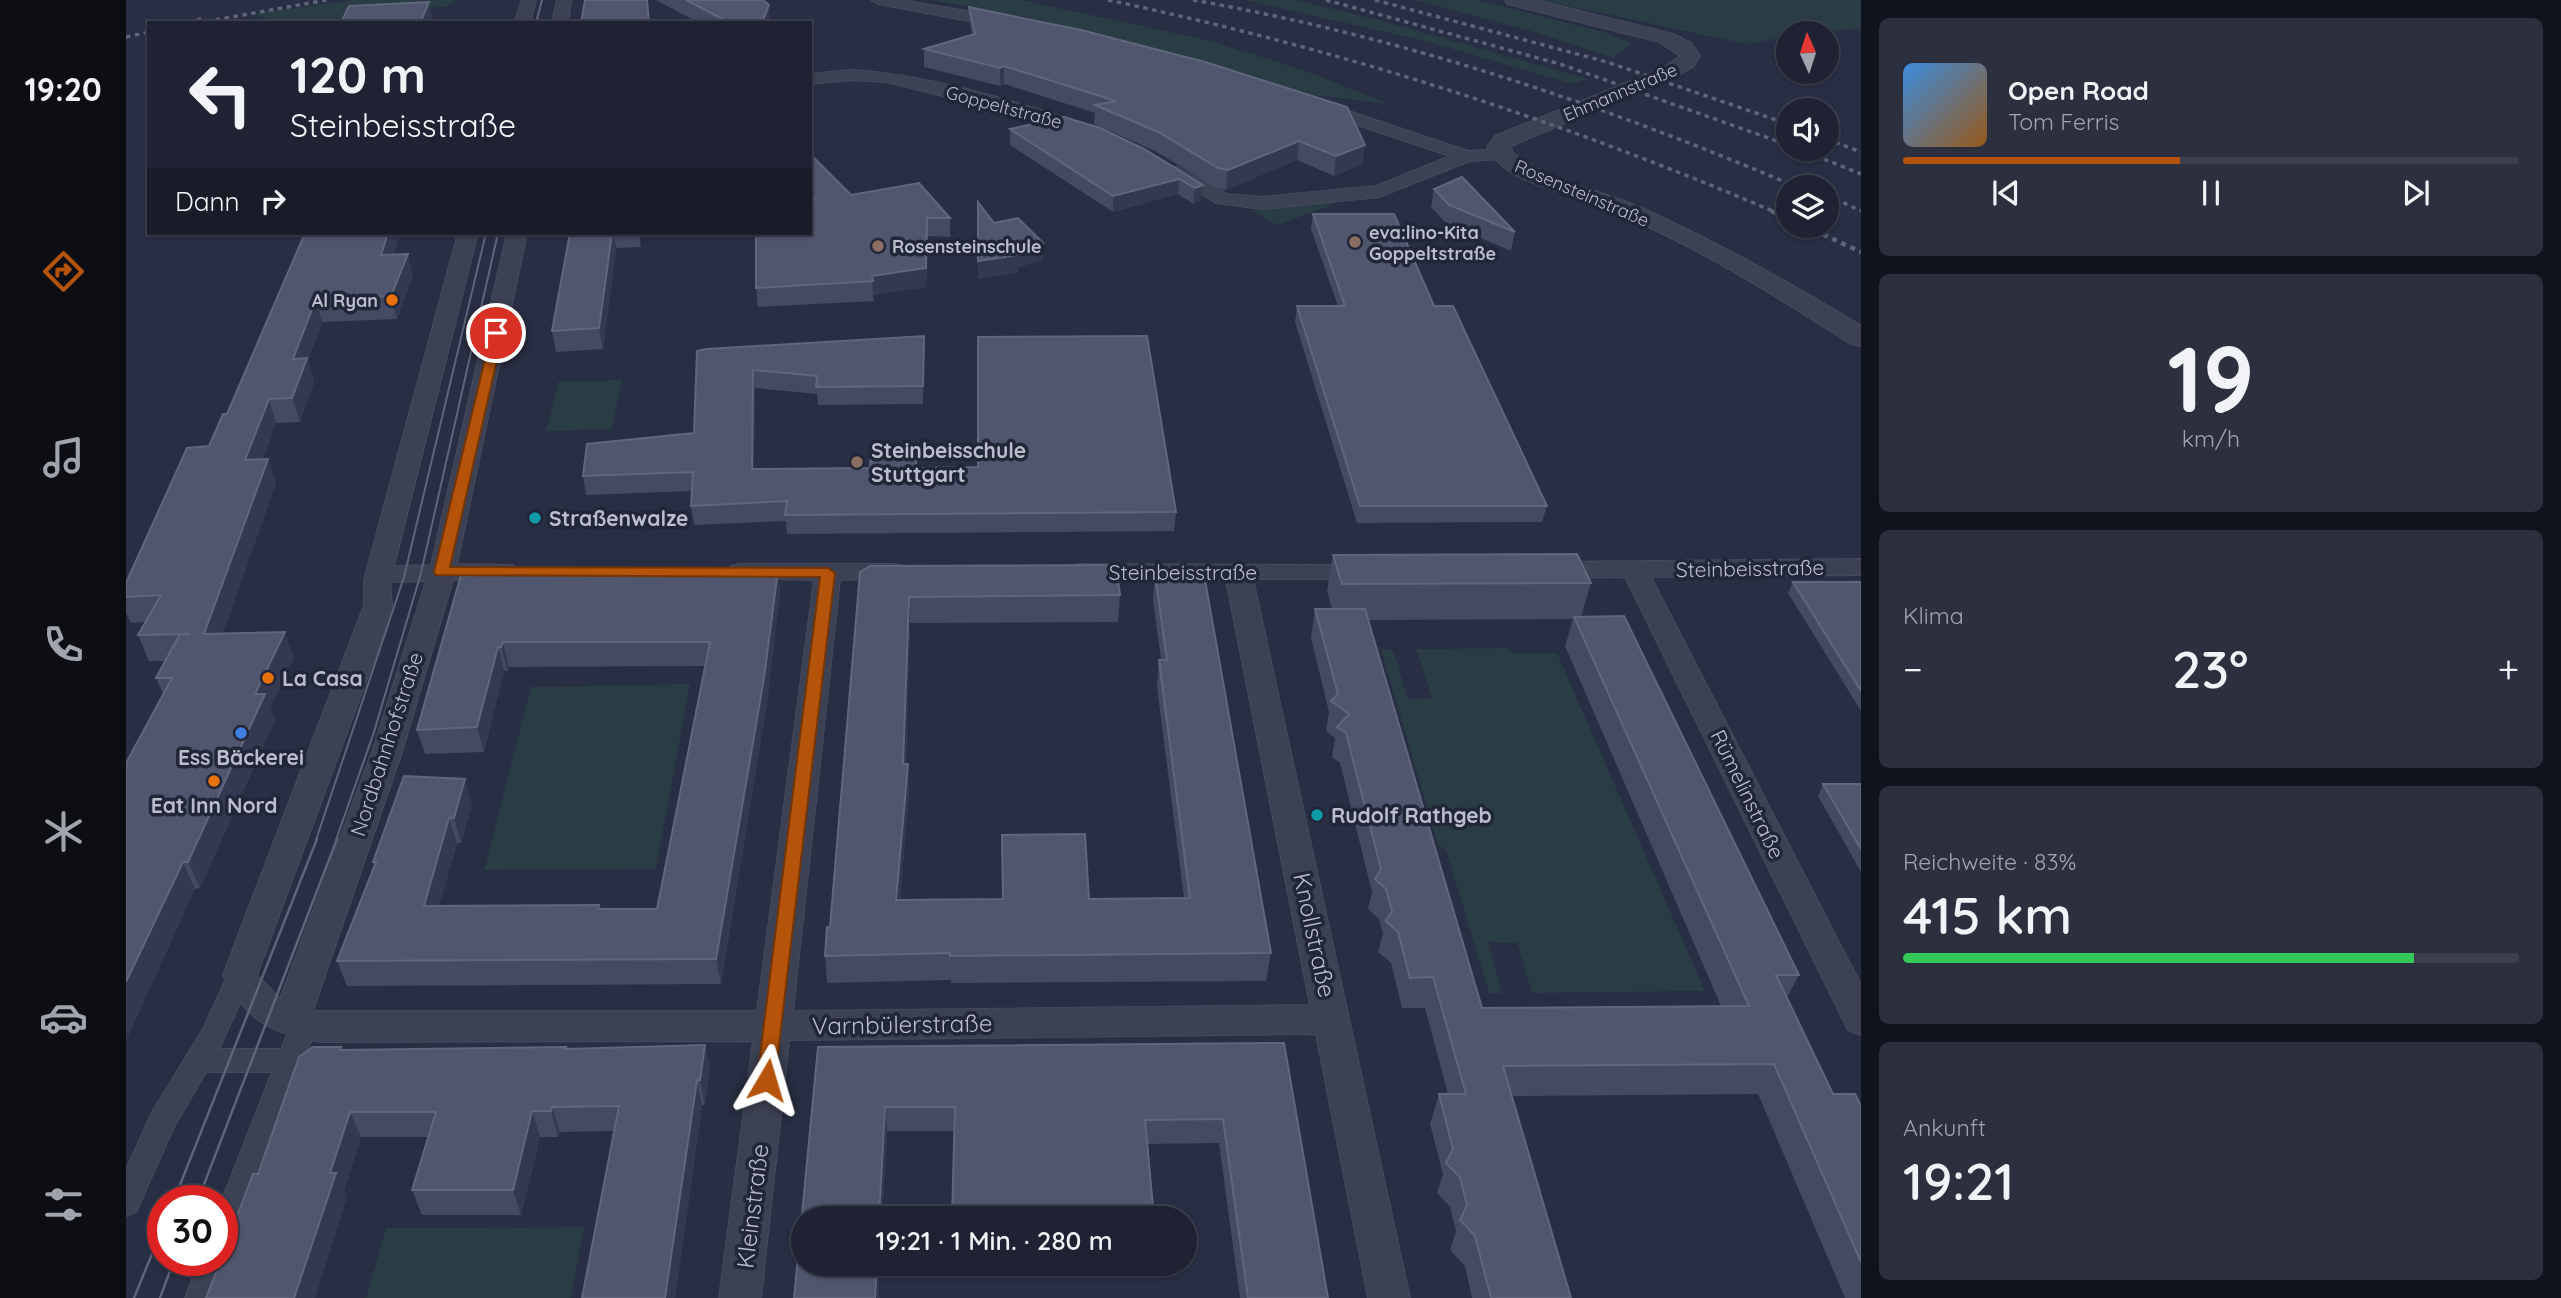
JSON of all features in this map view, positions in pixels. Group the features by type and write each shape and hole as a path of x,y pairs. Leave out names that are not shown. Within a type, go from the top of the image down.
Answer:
{"street":[{"path":"523,21 529,0"},
{"path":"559,21 564,0"},
{"path":"878,0 1023,27"},
{"name":"Ehmannstraße","path":"1500,154 1498,147 1503,141 1671,72 1686,63 1690,56 1684,47 1666,38 1514,0"},
{"name":"Goppeltstraße","path":"812,79 851,75 887,77 1037,114 1107,138"},
{"name":"Rosensteinstraße","path":"1301,100 1467,156 1500,154 1523,169 1604,201 1705,248 1861,338"},
{"path":"1159,164 1208,194 1237,202 1263,203 1379,191 1467,156"},
{"path":"126,1203 162,1121 214,1034 240,975 363,652 378,605 380,571 467,235"},
{"name":"Nordbahnhofstraße","path":"238,1197 303,1025 295,1016 295,1006 388,749 442,572 484,396 516,235"},
{"name":"Steinbeisstraße","path":"1528,570 1861,567"},
{"name":"Rümelinstraße","path":"1634,569 1861,1020"},
{"path":"380,571 389,574 528,571"},
{"name":"Steinbeisstraße","path":"1058,572 1390,571"},
{"path":"711,572 921,572"},
{"name":"Knollstraße","path":"1238,572 1334,1019 1389,1298"},
{"name":"Kleinstraße","path":"740,1298 828,573"},
{"name":"Varnbülerstraße","path":"240,975 255,1001 283,1019 303,1025 774,1026 1334,1019"},
{"path":"198,1061 290,1060"},
{"path":"200,1298 208,1276"}],"shaded area":[{"path":"353,0 457,0 447,6 349,21 276,21 252,14"},
{"path":"932,0 1021,0 1207,40 1304,70 1389,104 1304,94 1157,49 1026,17"},
{"path":"1245,0 1297,0 1383,21 1588,79 1572,84 1429,42"},
{"path":"1415,0 1477,0 1604,32 1632,43 1613,58 1534,32"},
{"path":"1540,0 1861,0 1861,29 1839,30 1839,21 1776,21 1776,39 1746,44"},
{"path":"1332,205 1277,225 1251,210"},
{"path":"622,380 612,429 546,431 558,382"},
{"path":"1509,648 1513,653 1557,653 1705,991 1532,993 1517,943 1488,942 1502,993 1489,993 1446,850 1438,845 1381,650 1393,650 1408,699 1432,698 1416,649"},
{"path":"690,684 656,869 484,870 531,687"},
{"path":"584,1227 571,1298 366,1298 386,1228"}],"building":[{"path":"585,0 647,0 649,21 581,21"},
{"path":"686,0 763,0 769,5 763,21 726,21"},
{"path":"429,2 421,21 342,21 349,6"},
{"path":"969,7 1081,30 1205,62 1347,107 1365,145 1336,156 1299,141 1228,170 1218,168 1158,132 1095,105 1116,101 1004,66 1000,68 924,49 975,34"},
{"path":"1064,117 1100,128 1144,149 1203,185 1195,188 1179,179 1113,196 1010,129"},
{"path":"812,156 851,195 919,183 950,218 927,218 926,268 872,276 873,281 756,288 756,235 812,235 812,200 815,200 812,196"},
{"path":"1462,177 1515,232 1449,205 1434,189"},
{"path":"978,202 994,223 1018,218 1043,243 1014,250 1018,255 978,261"},
{"path":"1313,214 1394,214 1434,306 1453,306 1547,506 1360,506 1297,306 1345,306"},
{"path":"304,235 387,235 381,255 408,254 391,296 316,299 293,359 307,358 292,398 269,399 245,460 268,459 204,634 285,632 255,694 265,694 188,862 183,862 126,982 126,763 172,678 156,678 180,634 138,635 161,595 126,597 126,583 187,448 209,446 223,414 227,414"},
{"path":"570,235 612,235 599,328 552,331"},
{"path":"924,336 923,386 816,387 817,376 753,370 752,469 870,468 871,457 916,457 916,468 978,467 978,337 1147,336 1176,512 785,515 787,501 691,506 693,472 583,476 587,444 694,433 697,351"},
{"path":"1577,554 1591,583 1342,584 1333,555"},
{"path":"1116,565 1120,595 909,597 903,764 908,764 896,900 1003,899 1002,835 1085,834 1089,899 1190,898 1159,660 1167,660 1155,575 1204,574 1271,953 950,956 950,953 825,956 827,927 830,927 860,572 870,566"},
{"path":"470,570 778,570 764,678 716,959 337,961 376,862 373,862 404,776 465,779 454,818 449,818 424,906 599,905 598,909 657,909 710,642 503,642 501,647 498,647 477,727 417,730 461,575"},
{"path":"1793,582 1861,582 1861,691"},
{"path":"1315,609 1365,609 1482,1008 1749,1006 1574,617 1624,616 1799,975 1776,975 1833,1094 1855,1094 1861,1106 1861,1262 1774,1064 1503,1066 1571,1298 1491,1298 1475,1236 1460,1220 1467,1205 1460,1177 1446,1163 1453,1149 1439,1094 1466,1094 1433,977 1410,978 1398,932 1386,921 1392,911 1386,889 1375,879 1381,869 1346,733 1337,727 1349,714 1331,701 1338,694"},
{"path":"1823,784 1861,784 1861,849"},
{"path":"1284,1043 1328,1298 1248,1298 1223,1119 1145,1120 1153,1206 952,1206 955,1107 885,1107 880,1206 803,1206 818,1047"},
{"path":"705,1045 700,1080 697,1080 665,1298 582,1298 619,1106 552,1107 551,1111 532,1111 513,1190 412,1190 436,1112 350,1112 330,1173 336,1173 294,1298 206,1298 215,1276 238,1276 238,1214 253,1174 258,1174 299,1057 313,1047 341,1047 340,1050 566,1047 565,1049"},
{"path":"796,1276 876,1276 875,1298 794,1298"}],"tram line":[{"path":"537,21 542,0"},
{"path":"316,840 404,577 486,235"},
{"path":"336,840 374,732 421,573 498,235"},
{"path":"180,1185 317,839"},
{"path":"204,1185 337,839"},
{"path":"134,1298 147,1266"},
{"path":"160,1298 168,1276"}],"railway":[{"path":"209,21 327,0"},
{"path":"1108,0 1279,41 1447,90 1611,147 1775,212"},
{"path":"1193,0 1348,33 1500,76 1649,128 1776,178"},
{"path":"1326,0 1560,64 1776,141"},
{"path":"1375,0 1607,62 1776,120"},
{"path":"190,21 206,18"},
{"path":"126,37 147,32"},
{"path":"1839,144 1861,152"},
{"path":"1829,161 1861,174"},
{"path":"1839,201 1861,211"},
{"path":"1771,211 1776,213"},
{"path":"1831,238 1861,252"}],"place":[{"name":"eva:lino-Kita Goppeltstraße","path":"1355,242"},
{"name":"Rosensteinschule","path":"878,246"},
{"name":"Al Ryan","path":"392,300"},
{"name":"Steinbeisschule Stuttgart","path":"857,462"},
{"name":"Straßenwalze","path":"535,518"},
{"name":"La Casa","path":"268,678"},
{"name":"Ess Bäckerei","path":"241,733"},
{"name":"Eat Inn Nord","path":"214,781"},
{"name":"Rudolf Rathgeb","path":"1317,815"}],"route":[{"path":"496,333 442,572 828,573 767,1080"}]}
